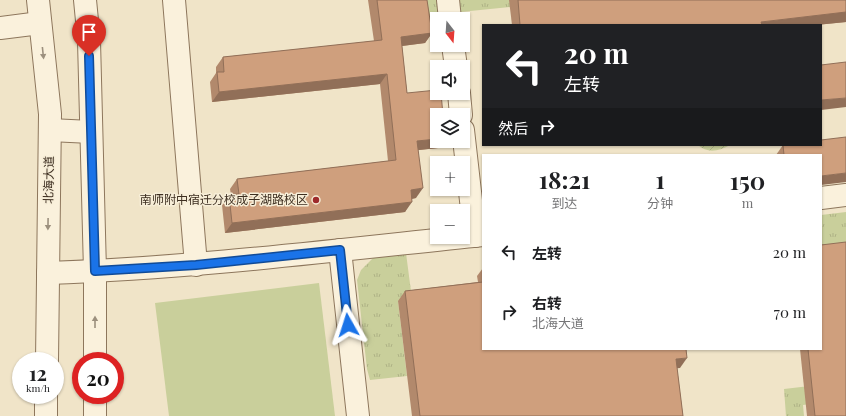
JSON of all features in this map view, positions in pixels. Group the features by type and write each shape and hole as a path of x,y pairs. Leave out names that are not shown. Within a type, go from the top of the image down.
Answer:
{"street":[{"name":"北海大道","path":"38,0 50,114 47,352"},
{"path":"85,0 89,40 95,271 95,352"},
{"path":"174,0 196,265"},
{"path":"448,0 449,12"},
{"path":"0,28 40,23"},
{"path":"50,130 91,132"},
{"path":"48,273 196,265 479,236 466,148"},
{"path":"822,198 846,195"},
{"path":"340,250 358,416"},
{"path":"46,404 46,416"},
{"path":"95,404 95,416"}],"green space":[{"path":"419,0 510,0 511,7 461,12 430,12 430,15 421,16"},
{"path":"699,146 728,146 714,151 705,150"},
{"path":"846,212 846,249 822,252 822,215"},
{"path":"406,253 412,299 398,301 407,376 370,380 367,369 357,280 361,270 374,257"},
{"path":"319,283 335,416 169,416 155,303"},
{"path":"818,385 820,403 803,405 804,416 786,416 784,389"}],"building":[{"path":"377,0 427,0 430,20 430,33 401,37 407,93 430,91 430,100 442,100 442,108 430,108 430,140 417,141 423,188 411,190 412,202 232,223 229,195 239,194 237,179 396,160 387,74 219,92 217,72 224,72 223,57 382,40"},
{"path":"518,0 846,0 846,12 761,22 762,24 520,24"},
{"path":"846,62 846,98 822,100 822,65"},
{"path":"846,137 846,173 822,176 822,154 784,154 783,146 822,146 822,140"},
{"path":"846,242 846,416 815,416 808,350 822,350 822,245"},
{"path":"482,282 482,350 686,350 687,358 676,359 683,416 420,416 405,291"}],"place":[{"name":"南师附中宿迁分校成子湖路校区","path":"316,200"}],"route":[{"path":"89,56 95,271 196,265 340,250 348,325"}]}
